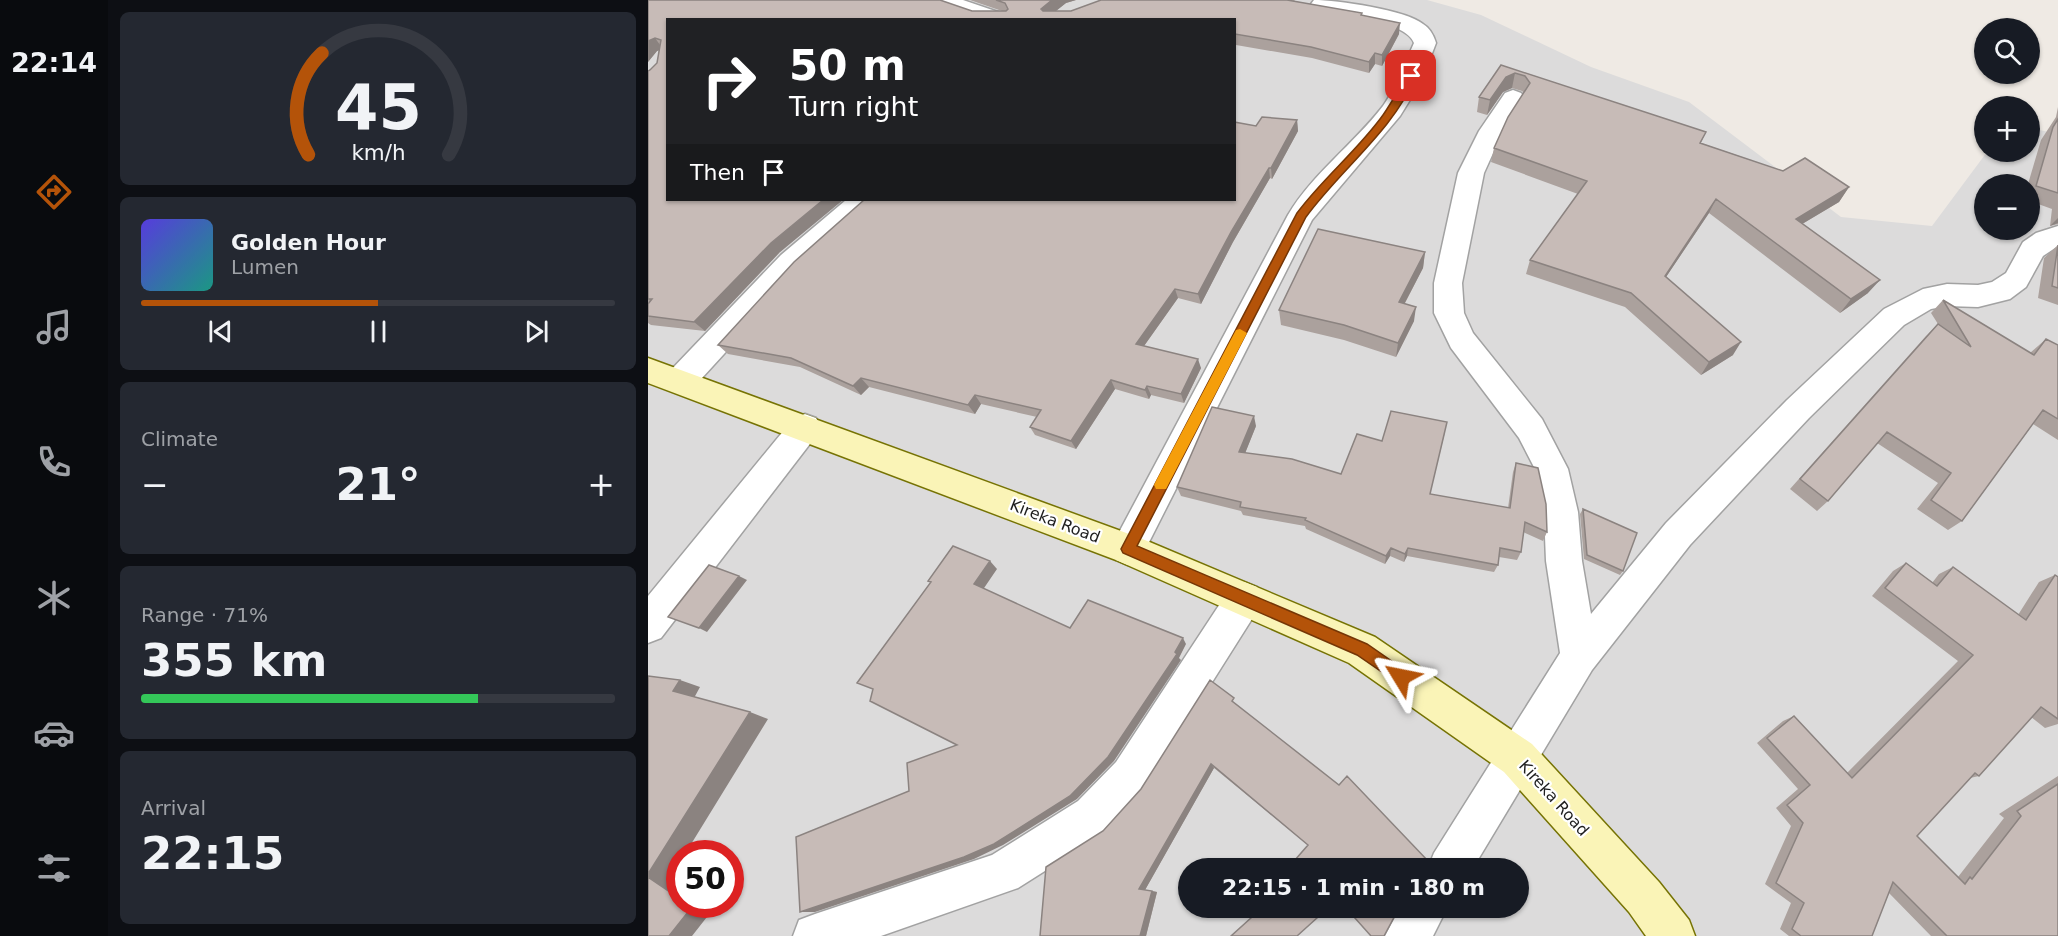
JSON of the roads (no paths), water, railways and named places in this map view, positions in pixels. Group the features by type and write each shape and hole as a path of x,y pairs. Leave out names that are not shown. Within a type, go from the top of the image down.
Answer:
{"main road":[{"name":"Kireka Road","path":"664,375 1128,549 1362,650 1518,758 1644,897 1672,936"}],"street":[{"path":"943,0 993,18"},
{"path":"1128,549 1301,216 1315,197 1385,120 1404,93 1425,43 1423,34 1415,26 1322,4"},
{"path":"1513,98 1491,131 1472,173 1448,283 1449,313 1462,340 1531,429 1551,469 1561,512 1564,561 1579,657"},
{"path":"664,375 805,251 842,215 861,201"},
{"path":"1455,858 1579,657 1678,534 1798,409 1894,317 1923,300 1947,296 1978,296 2000,291 2016,280 2033,249 2046,240 2058,236"},
{"path":"648,625 805,427"},
{"path":"815,936 1003,873 1093,816 1130,776 1244,599"},
{"path":"1407,936 1419,918"}]}
